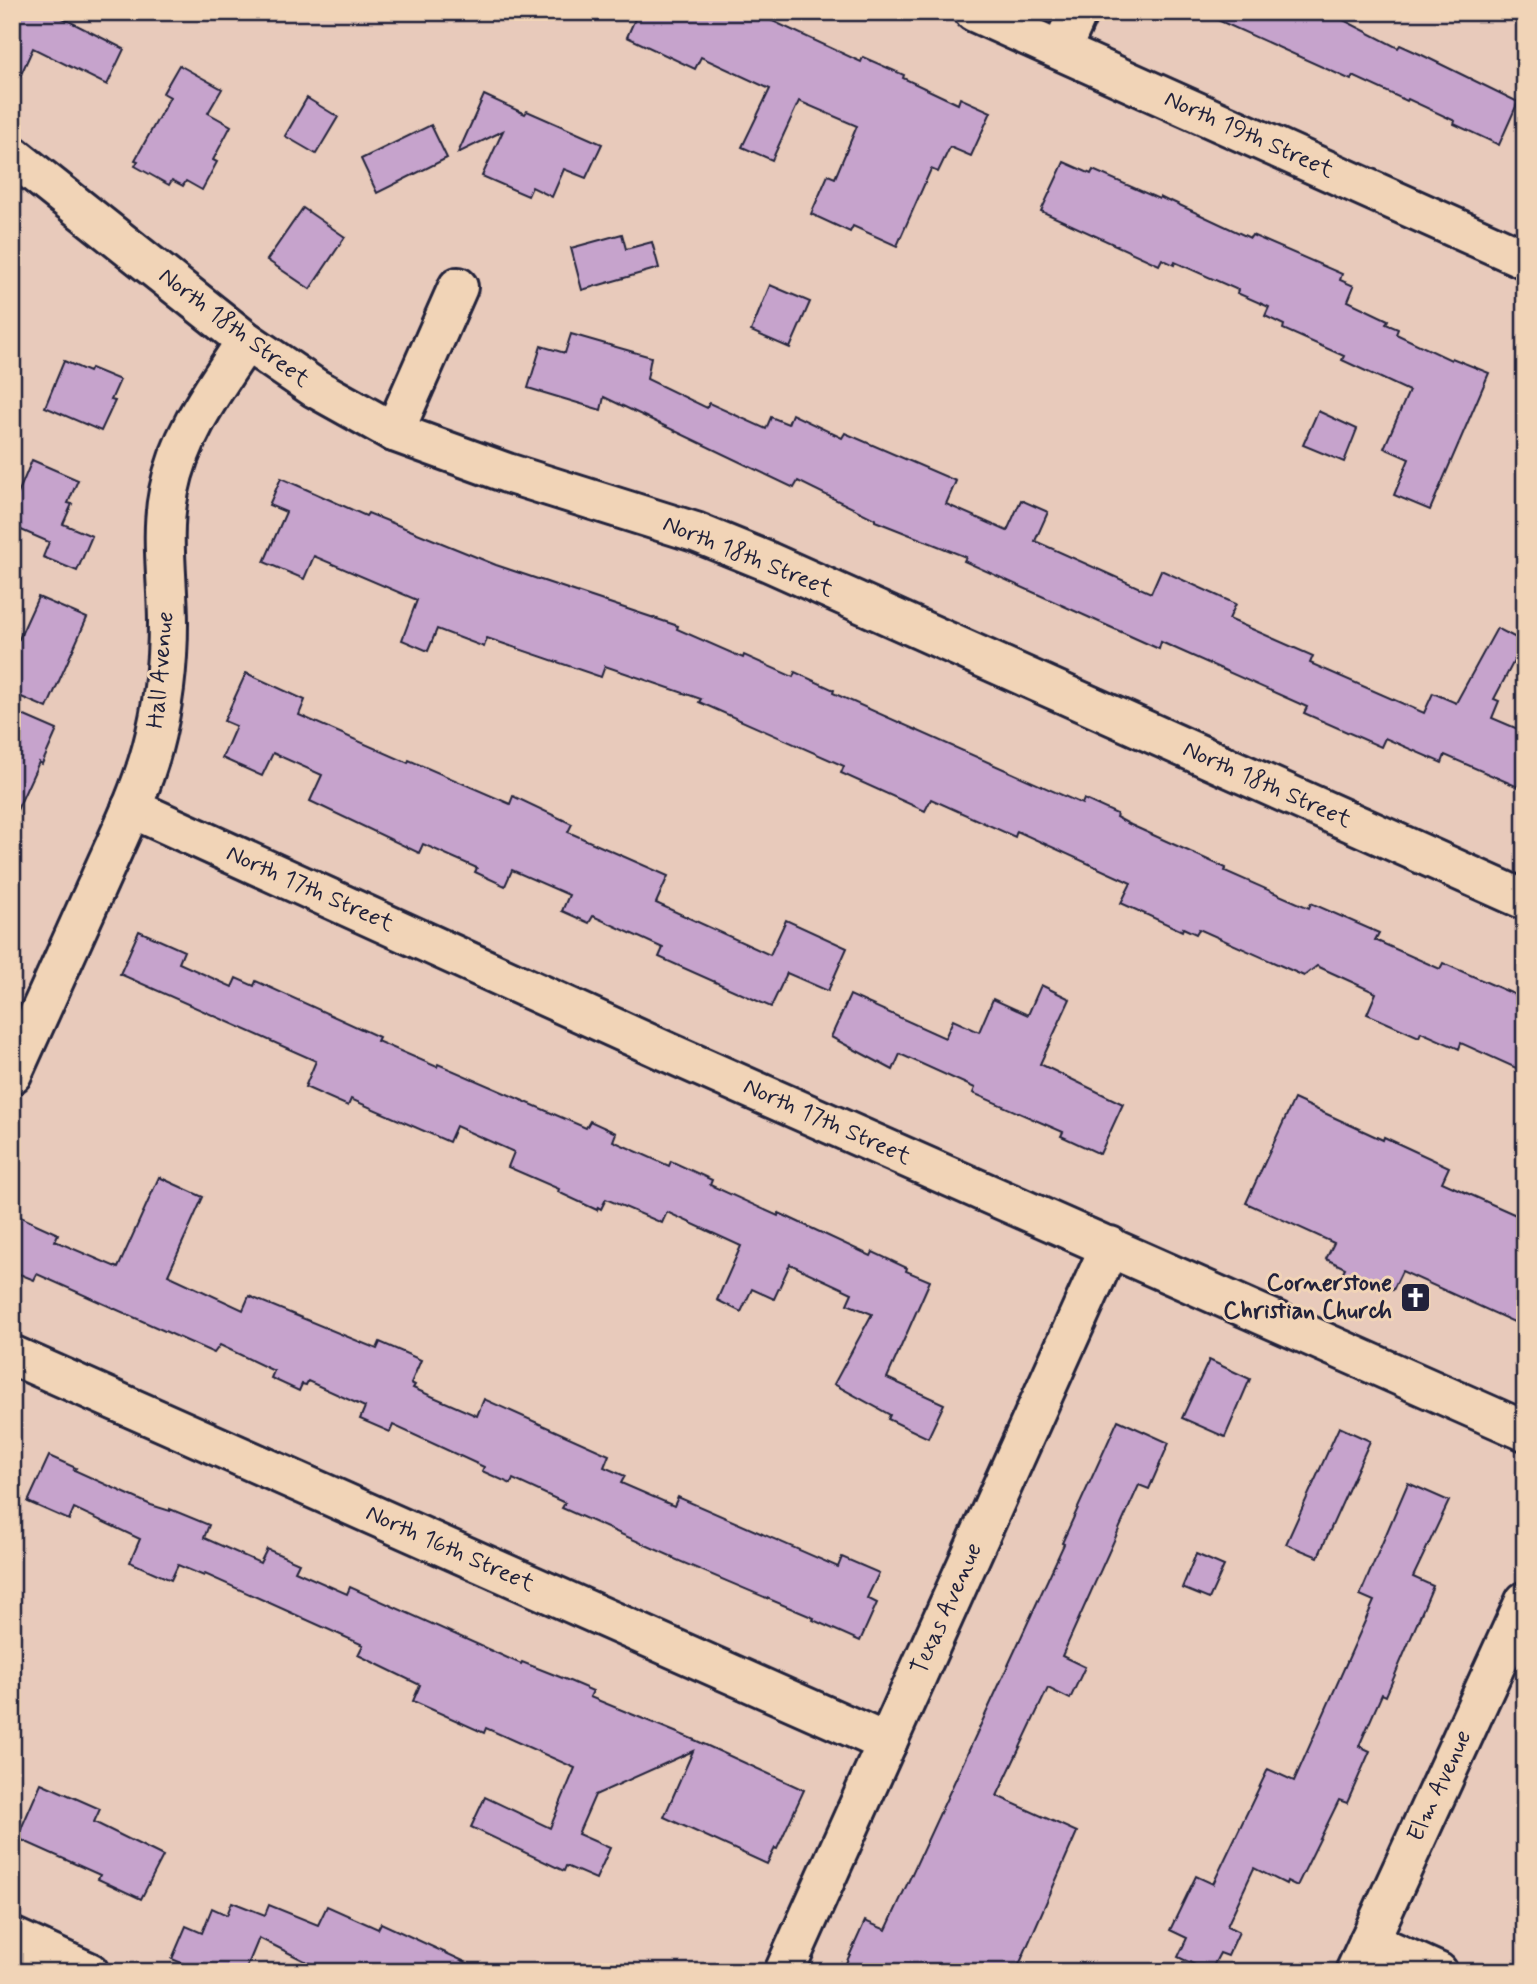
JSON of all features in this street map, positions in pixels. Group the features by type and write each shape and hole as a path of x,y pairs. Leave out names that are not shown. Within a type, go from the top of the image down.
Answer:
{"street":[{"name":"North 19th Street","path":"974,12 1525,259"},
{"path":"1061,50 1078,12"},
{"name":"North 18th Street","path":"12,155 246,341 315,388 394,432 507,473 695,532 769,562 1525,900"},
{"path":"394,432 458,287"},
{"name":"Hall Avenue","path":"12,1074 131,808 152,751 161,713 168,624 165,549 168,493 175,467 195,419 246,341"},
{"name":"North 17th Street","path":"131,808 663,1050 1525,1431"},
{"name":"Texas Avenue","path":"784,1972 1110,1246"},
{"name":"North 16th Street","path":"12,1354 887,1743"},
{"name":"Elm Avenue","path":"1362,1956 1525,1601"},
{"path":"12,1937 89,1972"},
{"path":"1362,1956 1438,1972"}],"building":[{"path":"12,12 51,12 124,49 107,85 33,48 12,94"},
{"path":"638,12 753,12 861,62 863,57 904,75 903,78 958,104 960,98 991,112 971,156 950,147 938,172 931,169 897,246 853,226 850,232 811,214 828,175 835,178 857,126 799,101 772,160 742,147 770,89 701,57 695,69 627,37"},
{"path":"1200,12 1328,12 1398,48 1400,45 1518,102 1499,145 1408,99 1407,101 1353,76 1351,80"},
{"path":"179,65 222,89 208,113 231,126 213,160 217,162 202,190 186,181 183,186 172,180 169,185 135,166 138,161 135,160 170,97 163,93"},
{"path":"484,95 602,144 586,178 564,169 552,197 532,187 528,196 482,176 503,131 458,153"},
{"path":"307,98 338,117 316,154 285,136"},
{"path":"431,125 447,158 377,193 361,159"},
{"path":"1064,162 1091,174 1093,170 1159,199 1160,197 1171,201 1250,238 1252,235 1342,274 1340,280 1354,286 1348,301 1388,320 1386,324 1398,329 1396,334 1451,360 1452,358 1489,373 1430,510 1394,495 1409,459 1384,448 1409,391 1342,360 1344,356 1283,329 1284,325 1265,316 1269,307 1237,293 1238,290 1175,262 1174,265 1162,259 1159,265 1041,211"},
{"path":"303,208 345,237 310,289 267,260"},
{"path":"622,234 626,249 652,242 659,268 582,290 571,248"},
{"path":"770,285 810,302 790,348 751,331"},
{"path":"571,334 651,357 647,379 707,408 709,403 766,429 771,417 788,424 792,414 842,438 845,433 956,481 946,504 1007,531 1021,500 1048,512 1035,541 1151,593 1161,570 1236,604 1229,619 1313,656 1310,663 1424,713 1433,693 1456,703 1497,628 1524,642 1494,699 1499,701 1492,718 1525,732 1525,790 1445,755 1442,763 1385,738 1381,747 1304,713 1307,707 1161,642 1159,649 964,561 966,557 875,521 798,481 794,488 604,397 601,410 528,388 541,346 565,353"},
{"path":"64,361 89,372 91,368 120,380 111,400 115,401 101,431 45,407"},
{"path":"1318,411 1357,429 1344,462 1303,445"},
{"path":"32,460 78,480 63,524 92,536 77,571 43,557 49,542 12,526 12,508"},
{"path":"281,478 366,516 368,513 496,565 678,626 677,629 793,677 795,672 834,690 833,693 1082,804 1084,799 1117,814 1116,817 1131,825 1226,868 1225,871 1309,908 1311,903 1379,933 1375,940 1440,969 1443,963 1525,999 1525,1072 1461,1043 1459,1049 1421,1032 1419,1037 1367,1014 1376,993 1317,966 1304,976 1199,929 1196,934 1183,928 1182,931 1121,903 1131,883 1017,831 1015,837 931,799 925,811 841,773 844,766 699,702 701,699 605,666 601,677 487,638 484,647 437,629 428,651 402,640 417,600 314,556 304,579 264,562 286,512 269,505"},
{"path":"38,597 87,618 47,708 12,693 12,635 19,639"},
{"path":"246,673 305,700 299,715 510,804 513,796 572,824 568,832 668,876 656,903 770,955 786,920 847,948 828,991 787,973 771,1007 659,957 663,948 593,916 589,923 562,911 569,895 512,870 505,886 475,872 477,868 423,844 419,853 310,801 322,775 273,753 262,776 222,758 236,726 224,721"},
{"path":"20,714 57,730 12,821 12,732"},
{"path":"139,931 184,951 179,963 232,987 236,978 254,986 256,981 379,1037 377,1041 437,1067 438,1064 586,1128 590,1121 616,1133 613,1141 669,1166 671,1161 712,1180 710,1185 778,1216 779,1213 871,1256 873,1252 930,1281 887,1378 944,1404 928,1438 888,1419 890,1415 834,1384 872,1314 847,1304 852,1293 790,1264 774,1299 752,1289 741,1312 717,1300 741,1246 667,1212 662,1223 606,1199 601,1209 598,1207 597,1210 558,1192 559,1189 508,1167 514,1152 456,1126 449,1142 351,1099 348,1106 305,1087 316,1061 120,974"},
{"path":"1041,985 1070,999 1040,1064 1123,1104 1100,1154 1061,1136 1063,1132 973,1093 975,1088 900,1054 893,1070 831,1037 850,995 945,1038 953,1020 979,1032 993,999 1028,1015"},
{"path":"1294,1099 1449,1167 1442,1182 1525,1219 1525,1327 1402,1271 1393,1290 1379,1284 1377,1289 1342,1274 1345,1268 1326,1259 1334,1243 1246,1203"},
{"path":"159,1177 203,1197 168,1275 243,1310 249,1296 377,1349 380,1342 421,1360 411,1383 415,1385 413,1388 477,1416 484,1399 609,1455 604,1467 625,1476 621,1483 674,1506 678,1497 838,1567 842,1557 879,1573 867,1598 877,1603 860,1641 813,1620 814,1618 562,1508 565,1503 513,1479 511,1484 482,1471 484,1467 393,1425 390,1432 360,1419 365,1407 308,1381 306,1385 302,1384 299,1391 271,1378 274,1371 220,1345 214,1353 37,1274 34,1280 12,1271 12,1213 58,1234 55,1241 118,1268"},
{"path":"1209,1360 1250,1379 1225,1437 1182,1418"},
{"path":"1118,1420 1169,1443 1149,1489 1139,1485 1062,1656 1085,1667 1070,1699 1048,1688 997,1796 1077,1832 1016,1972 842,1972 865,1921 886,1930 1064,1544 1062,1543"},
{"path":"1339,1427 1370,1441 1318,1557 1286,1544"},
{"path":"49,1456 151,1505 170,1509 209,1525 204,1538 260,1563 267,1549 299,1563 295,1571 347,1594 350,1587 521,1664 522,1662 593,1691 590,1697 697,1741 804,1790 777,1849 775,1848 767,1864 664,1817 693,1751 595,1795 578,1834 610,1848 596,1879 566,1866 564,1871 471,1827 485,1797 550,1828 575,1768 486,1728 484,1733 413,1701 420,1685 358,1655 363,1645 205,1574 204,1576 178,1565 171,1580 130,1562 140,1539 74,1508 69,1520 28,1502"},
{"path":"1408,1483 1449,1501 1413,1577 1433,1586 1386,1696 1382,1694 1359,1746 1370,1751 1347,1803 1339,1800 1297,1886 1287,1881 1286,1884 1254,1868 1227,1926 1239,1932 1228,1956 1220,1953 1210,1972 1178,1957 1187,1938 1170,1930 1196,1876 1213,1884 1268,1769 1294,1781 1374,1601 1360,1595"},
{"path":"1196,1554 1224,1566 1209,1599 1182,1588"},
{"path":"41,1783 100,1809 94,1822 163,1856 141,1899 98,1879 100,1875 17,1838"},
{"path":"232,1902 265,1915 269,1905 318,1925 327,1906 378,1929 381,1923 487,1972 308,1972 311,1964 259,1938 245,1972 203,1972 172,1959 186,1926 202,1933 212,1908 227,1915"}],"place":[{"name":"Cornerstone Christian Church","path":"1415,1297"}]}
